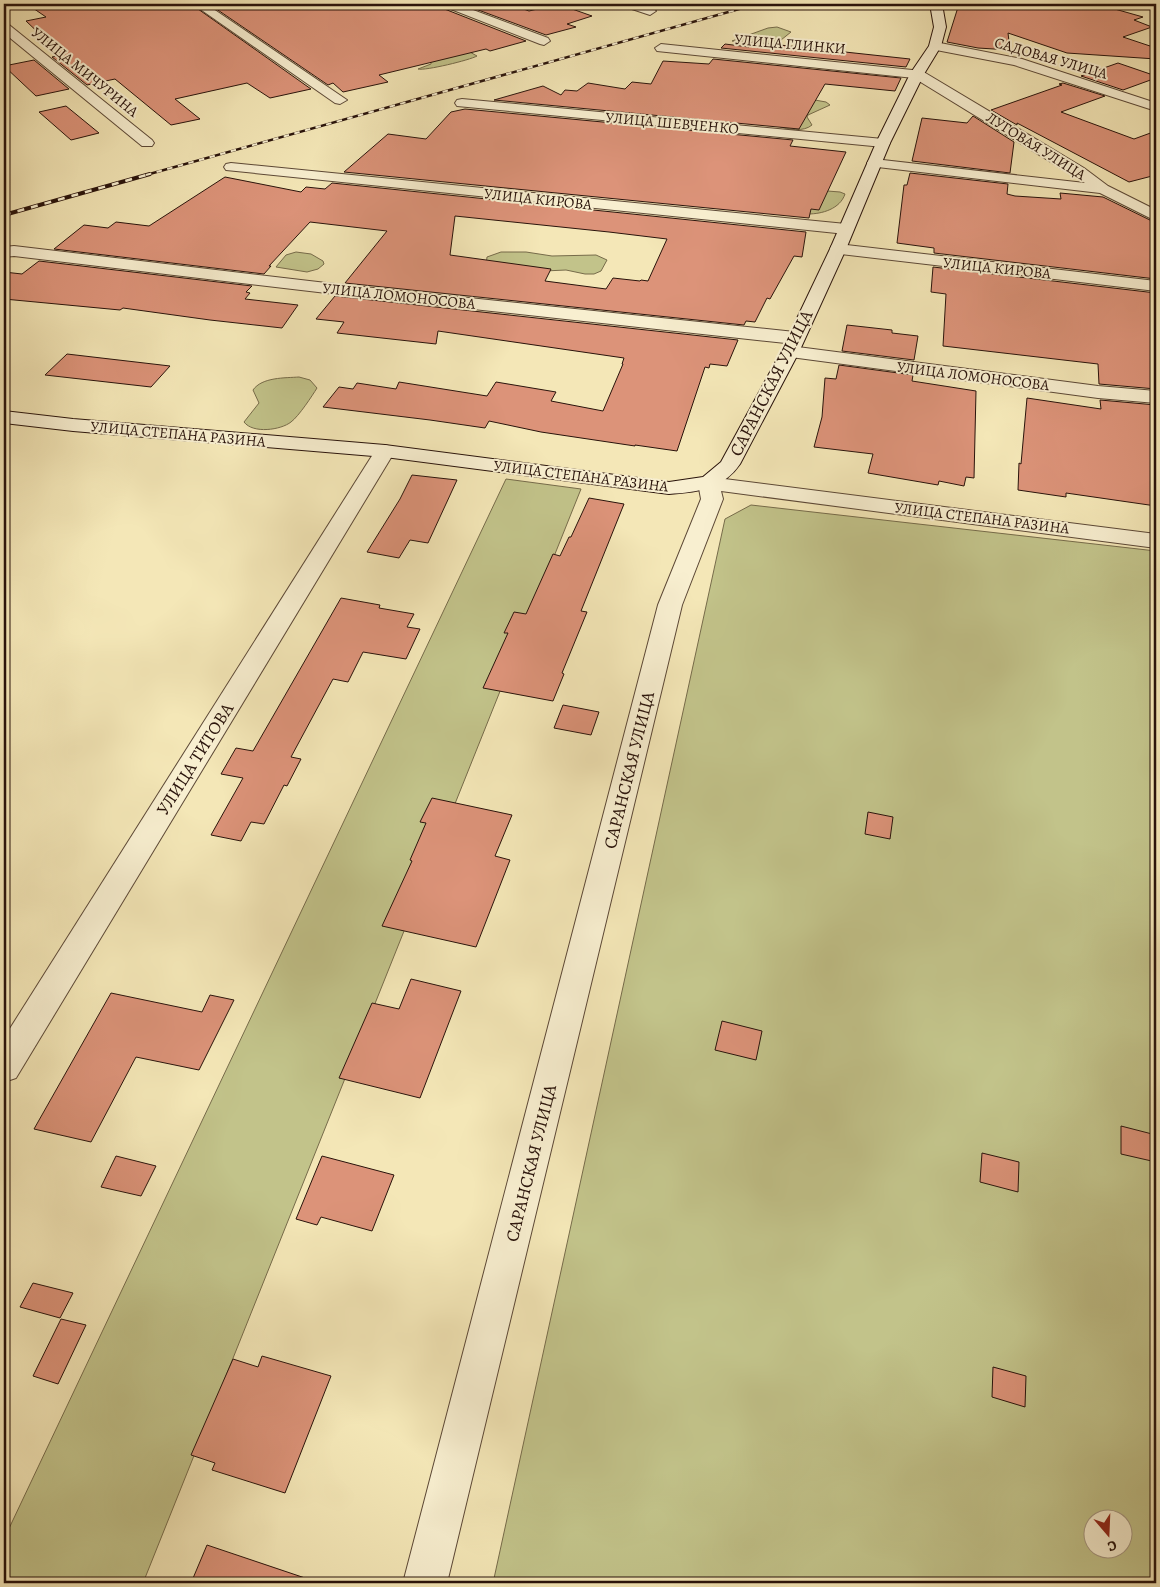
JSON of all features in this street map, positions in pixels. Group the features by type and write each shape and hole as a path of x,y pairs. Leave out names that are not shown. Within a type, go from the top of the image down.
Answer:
{"street":[{"path":"199,4 340,100"},
{"path":"447,4 544,41"},
{"path":"627,4 650,12"},
{"name":"САРАНСКАЯ УЛИЦА","path":"425,1583 670,605 712,499 709,483 723,475 730,464 792,345 838,249 883,143 917,74 935,46 940,27 936,4"},
{"name":"УЛИЦА МИЧУРИНА","path":"4,27 147,143"},
{"name":"САДОВАЯ УЛИЦА","path":"935,46 1016,62 1156,106"},
{"name":"УЛИЦА ГЛИНКИ","path":"661,48 917,74"},
{"name":"ЛУГОВАЯ УЛИЦА","path":"917,74 1079,172 1102,189 1156,216"},
{"name":"УЛИЦА ШЕВЧЕНКО","path":"462,103 883,143"},
{"path":"874,163 1102,189"},
{"name":"УЛИЦА КИРОВА","path":"231,167 846,229"},
{"name":"УЛИЦА КИРОВА","path":"838,249 1156,286"},
{"name":"УЛИЦА ЛОМОНОСОВА","path":"4,252 14,251 345,290 792,345 1098,392 1156,397"},
{"name":"УЛИЦА СТЕПАНА РАЗИНА","path":"4,416 73,425 385,451 669,488 709,483 1156,541"},
{"name":"УЛИЦА ТИТОВА","path":"4,1067 385,451"}],"green space":[{"path":"777,27 791,32 781,40 771,44 732,41 768,28"},
{"path":"468,51 477,56 448,65 418,69 431,64 431,62"},
{"path":"798,97 826,102 830,105 808,115 807,117 812,125 805,129 786,129 778,126"},
{"path":"815,190 845,194 843,199 830,210 808,214"},
{"path":"296,252 311,254 323,261 324,264 318,269 307,272 276,267 286,255"},
{"path":"501,252 526,252 552,256 596,255 607,260 601,271 594,274 566,270 544,271 486,265 487,257"},
{"path":"299,377 310,380 317,388 291,422 274,429 260,429 248,426 244,422 259,403 253,390 257,386 268,380"},
{"path":"506,479 581,489 143,1583 4,1583 4,1539"},
{"path":"751,505 1156,551 1156,1583 493,1583 725,519"}],"building":[{"path":"27,4 191,4 311,89 270,98 247,83 175,99 200,119 171,125 115,79 87,85 52,57 62,55 26,21 46,17"},
{"path":"209,4 258,4 263,6 274,4 439,4 442,8 526,41 490,51 486,49 379,75 388,82 343,92 333,83 328,85"},
{"path":"462,4 510,4 529,11 558,4 592,16 567,24 576,27 546,35"},
{"path":"959,4 1097,4 1143,17 1134,20 1152,27 1123,37 1156,48 1156,59 1067,53 1008,33 1010,50 978,48 947,42"},
{"path":"752,42 910,59 906,67 721,48 725,44 749,47"},
{"path":"713,59 901,78 895,91 825,84 799,129 494,100 543,86 561,95 565,90 577,91 588,83 625,89 632,82 651,84 663,61 709,64"},
{"path":"34,60 69,89 36,96 4,66"},
{"path":"1118,63 1156,76 1156,78 1123,90 1081,76"},
{"path":"1063,83 1105,96 1061,112 1134,139 1156,131 1156,175 1129,182 991,110 1062,85 1059,84"},
{"path":"66,106 99,133 71,140 39,112"},
{"path":"465,109 793,140 790,146 846,152 819,210 811,209 809,218 344,172 388,134 426,139 451,112"},
{"path":"973,116 1014,142 1010,173 912,161 922,118 967,123"},
{"path":"910,173 1008,184 1007,194 1015,196 1061,199 1060,193 1103,197 1156,223 1156,279 934,253 934,248 897,243 904,185 907,185"},
{"path":"225,177 301,192 306,187 325,189 332,183 806,232 802,257 794,256 770,299 767,298 755,322 746,321 744,325 345,283 387,231 310,222 269,266 271,266 264,274 54,249 84,225 108,228 116,222 149,226","holes":["455,216 667,239 648,281 613,278 606,289 545,281 551,269 450,255"]},
{"path":"39,261 252,286 246,292 250,293 245,299 298,305 282,328 123,308 120,310 4,299 4,272 22,274"},
{"path":"933,267 1156,293 1156,389 1099,384 1098,364 943,346 946,294 931,292"},
{"path":"335,296 738,340 727,366 710,364 709,368 705,367 677,451 541,432 489,421 485,428 323,407 339,387 353,389 357,383 396,389 399,382 487,396 496,382 556,392 551,401 603,411 624,358 438,331 436,344 337,333 344,322 316,319"},
{"path":"847,325 892,330 892,333 918,336 914,360 842,351"},
{"path":"67,354 170,366 151,387 45,375"},
{"path":"839,365 913,375 912,381 976,391 974,478 966,477 964,486 939,481 938,485 868,473 873,454 814,447 822,417 825,378 836,379"},
{"path":"1027,398 1101,409 1100,400 1156,405 1156,506 1066,493 1066,497 1018,490 1019,463 1021,464"},
{"path":"412,475 457,480 428,543 410,540 399,558 367,552 400,499"},
{"path":"589,498 624,504 581,611 587,612 562,673 564,674 553,701 483,688 508,633 504,633 514,612 526,614 553,554 560,556"},
{"path":"341,598 380,605 379,608 414,614 407,627 420,629 406,659 363,652 348,682 333,679 291,757 301,759 287,786 284,785 264,824 251,822 241,841 211,835 243,778 221,774 236,748 253,751"},
{"path":"563,705 599,712 591,735 554,728"},
{"path":"432,798 512,815 495,856 510,860 476,947 382,926 412,861 410,860 426,823 420,822"},
{"path":"868,812 893,817 890,839 865,834"},
{"path":"411,979 461,991 420,1098 339,1078 372,1003 399,1009"},
{"path":"111,993 202,1012 210,995 234,1000 199,1070 136,1057 91,1142 34,1129"},
{"path":"722,1021 762,1031 756,1060 715,1050"},
{"path":"1121,1126 1156,1135 1156,1162 1121,1154"},
{"path":"982,1153 1019,1162 1018,1192 980,1182"},
{"path":"116,1156 156,1166 141,1196 101,1187"},
{"path":"322,1156 394,1175 372,1231 321,1217 317,1225 296,1219"},
{"path":"33,1283 73,1293 60,1318 20,1307"},
{"path":"61,1319 86,1325 58,1384 33,1376"},
{"path":"262,1356 331,1376 285,1493 212,1470 215,1463 191,1455 233,1359 258,1367"},
{"path":"993,1367 1026,1376 1025,1407 992,1397"},
{"path":"207,1545 308,1579 307,1583 191,1583"}],"railway":[{"path":"146,175 757,4"},
{"path":"4,215 150,174"}]}
